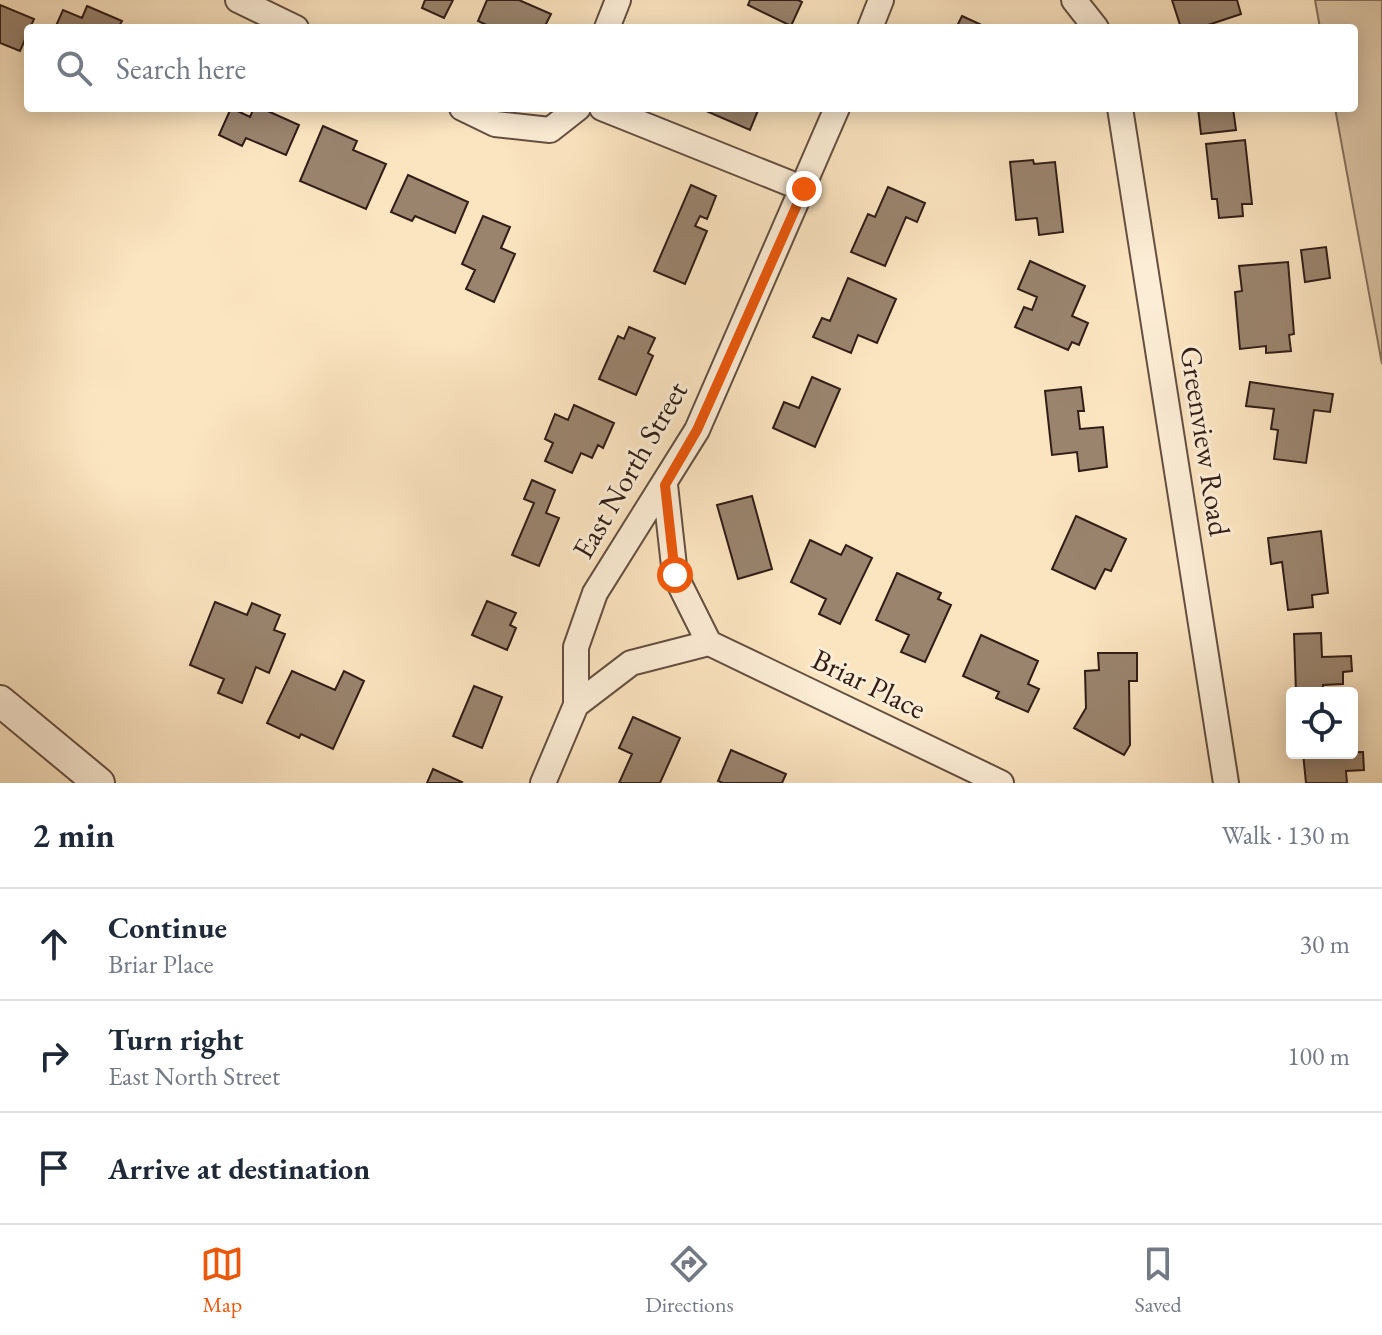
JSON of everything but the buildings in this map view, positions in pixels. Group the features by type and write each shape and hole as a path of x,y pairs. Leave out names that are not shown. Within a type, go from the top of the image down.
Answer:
{"street":[{"path":"238,0 288,24"},
{"path":"609,24 618,0"},
{"path":"872,24 881,0"},
{"path":"1074,0 1093,24"},
{"path":"470,112 495,124 550,130 573,112"},
{"path":"612,112 804,189"},
{"name":"East North Street","path":"543,783 576,705 576,647 595,593 697,430 835,112"},
{"name":"Greenview Road","path":"1121,112 1226,783"},
{"path":"576,705 631,663 709,643 675,575 665,485"},
{"name":"Briar Place","path":"709,643 1001,783"},
{"path":"0,701 99,783"}],"shaded area":[{"path":"1315,0 1382,0 1382,364 1336,112 1358,112 1358,24 1319,24"}],"route":[{"path":"675,575 665,485 697,430 804,189"}]}
